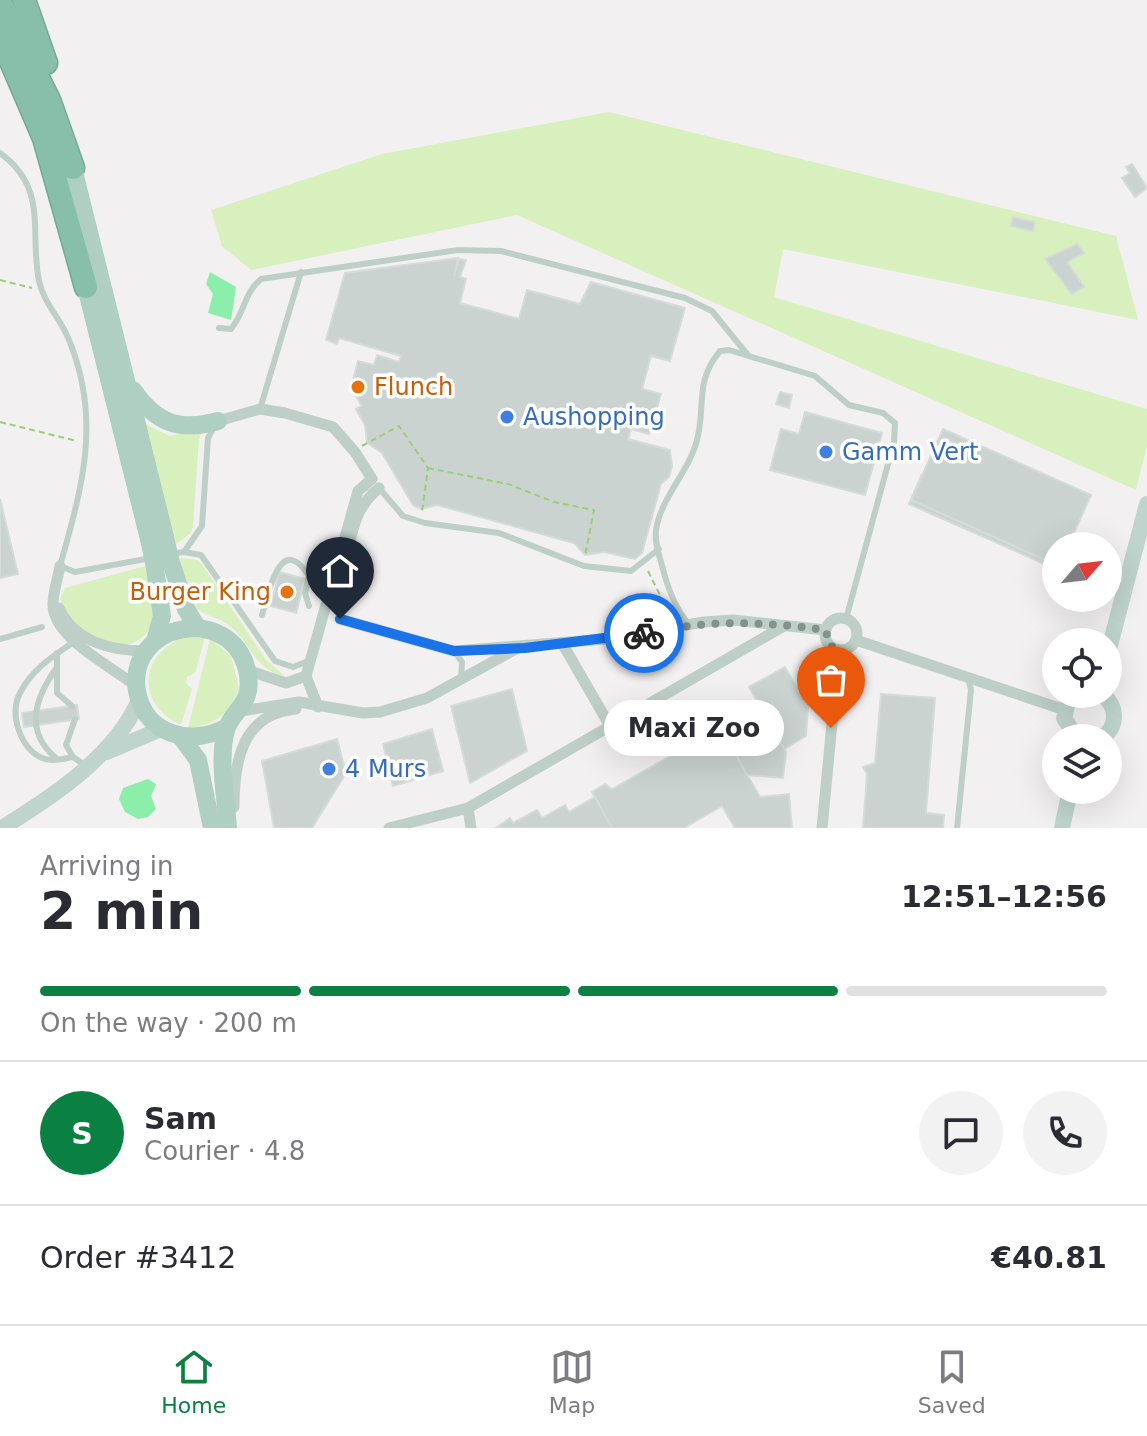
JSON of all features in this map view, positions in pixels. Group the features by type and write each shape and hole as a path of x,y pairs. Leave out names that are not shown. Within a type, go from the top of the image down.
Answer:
{"highway":[{"path":"24,0 58,98 73,168"},
{"path":"0,2 49,100 73,168"},
{"path":"0,36 44,138 86,287"}],"main road":[{"path":"73,168 126,380 157,538"},
{"path":"86,287 157,538 169,557 179,592 197,627"},
{"path":"126,380 145,407 166,423 184,427 218,421"},
{"path":"1113,628 1147,504"},
{"path":"2,828 24,815 122,731 138,694 138,669 162,616 169,557"},
{"path":"138,694 161,729 181,737 208,736 227,727 241,711 247,695 247,670 229,640 197,627 170,631 150,646"},
{"path":"1065,710 1069,724"},
{"path":"227,727 224,752 231,828"},
{"path":"86,760 161,729"},
{"path":"181,737 198,760 212,828"},
{"path":"1062,828 1067,804"}],"street":[{"path":"218,421 260,409 333,427 355,452 375,484"},
{"path":"340,619 334,601 354,533 356,513 375,484"},
{"path":"318,707 306,676 358,491 375,484"},
{"path":"60,566 52,601 56,619 74,642 138,694"},
{"path":"56,591 59,609 67,623 90,641 108,648 150,646"},
{"path":"321,630 340,619 454,651 518,648 733,620 826,630"},
{"path":"846,619 856,630 856,640 849,648 839,650 829,645 826,630 831,622 846,619"},
{"path":"389,828 468,808 784,626"},
{"path":"856,640 1065,710"},
{"path":"562,643 610,726"},
{"path":"231,828 236,762 248,737 269,718 286,710 318,707 380,712 427,698 518,648"},
{"path":"822,828 839,650"},
{"path":"247,670 286,683 306,676"},
{"path":"241,711 299,702 318,707"},
{"path":"468,808 471,828"}],"lane":[{"path":"0,153 21,174 35,204 41,290 69,338 80,372 86,443 83,485 60,566 75,572 201,555 275,661 293,667 311,660"},
{"path":"219,328 231,329 243,315 247,293 261,279 458,250 501,251 540,258 685,298 712,311 747,354"},
{"path":"260,409 301,272"},
{"path":"682,625 667,582 656,529 666,503 692,459 699,434 698,407 710,362 720,351 747,354 815,376 849,405 883,413 895,423 894,442 846,619"},
{"path":"169,557 202,526 208,438 218,421"},
{"path":"375,484 403,516 425,523 499,533 584,566 631,571 659,549"},
{"path":"262,615 275,569 289,562 304,567 309,576 305,593 309,606"},
{"path":"0,639 42,627"},
{"path":"74,642 57,653 25,684 17,697 16,712 24,744 44,759 86,760"},
{"path":"454,651 462,662 461,679"},
{"path":"57,653 57,693 72,706"},
{"path":"57,667 41,689 33,712 44,749 57,759"},
{"path":"957,828 971,690 968,677"},
{"path":"971,690 981,682"},
{"path":"75,719 76,724 66,745 86,760"},
{"path":"10,828 24,815"}],"path":[{"path":"0,280 41,290"},
{"path":"0,422 86,443"},
{"path":"367,443 399,426 428,468 508,484 554,502 594,510 585,555"},
{"path":"421,509 428,468"},
{"path":"644,563 682,625"}],"shaded area":[{"path":"609,112 1116,236 1138,320 783,249 774,297 1147,409 1147,446 1136,490 517,215 251,270 222,246 211,210 382,154"},
{"path":"210,272 236,287 231,320 208,313 213,294 206,284"},
{"path":"145,424 170,436 204,429 199,439 193,525 191,533 176,544"},
{"path":"180,558 198,560 266,660 285,676 266,668 227,624 194,606 187,591"},
{"path":"149,565 154,613 143,637 123,645 111,644 88,636 69,620 60,599 65,588"},
{"path":"185,637 205,638 195,673 187,677 186,683 192,689 181,725 156,705 148,680 158,655"},
{"path":"210,639 231,656 239,687 221,716 198,727 188,728"},
{"path":"148,779 156,784 151,796 156,809 148,817 138,819 125,812 119,799 123,788"}],"building":[{"path":"1132,164 1147,188 1135,197 1122,178 1130,173 1126,167"},
{"path":"1013,217 1035,222 1033,231 1011,226"},
{"path":"1077,244 1084,253 1067,262 1084,287 1072,294 1045,259"},
{"name":"Aushopping","path":"458,258 454,276 459,259 466,260 460,277 466,279 460,303 519,319 527,290 580,304 591,282 685,308 670,361 651,356 642,389 661,394 649,434 631,429 628,439 670,450 672,466 669,477 661,484 642,553 635,559 604,552 585,555 574,543 437,505 421,509 413,505 382,453 367,443 365,425 356,409 362,406 351,387 358,361 374,365 377,355 399,362 401,356 339,338 337,344 326,340 345,273"},
{"path":"780,392 792,395 789,408 776,404"},
{"name":"Gamm Vert","path":"805,412 882,433 865,495 770,470 781,429 799,434"},
{"path":"943,429 1091,495 1074,532 1042,532 1042,559 911,500"},
{"path":"922,474 911,500 1042,559 1042,563 909,504"},
{"path":"0,499 18,574 0,578"},
{"path":"279,572 305,579 296,613 271,606"},
{"path":"785,667 808,707 806,736 784,749 749,687"},
{"path":"512,689 527,751 470,783 451,706"},
{"path":"881,694 935,698 926,813 944,815 943,828 863,828 867,774 863,767 875,763"},
{"path":"757,702 786,752 783,778 747,775 719,725"},
{"path":"77,705 79,719 24,727 22,713"},
{"path":"720,728 760,797 789,794 792,828 735,828 722,806 684,828 612,828 592,792 605,784 612,789"},
{"path":"432,729 443,771 393,786 383,744"},
{"path":"337,739 346,773 312,828 274,828 262,761"},
{"path":"595,797 612,828 496,828 510,818 513,823 537,810 542,818 565,805 569,812"}],"way so far":[{"path":"644,633 688,624 733,620 826,630 829,645 839,650 831,728"}],"place":[{"name":"Flunch","path":"358,387"},
{"name":"Aushopping","path":"507,417"},
{"name":"Gamm Vert","path":"826,452"},
{"name":"Burger King","path":"287,592"},
{"name":"Maxi Zoo","path":"831,728"},
{"name":"4 Murs","path":"329,769"}],"route":[{"path":"340,619 454,651 525,648 644,633"}]}
